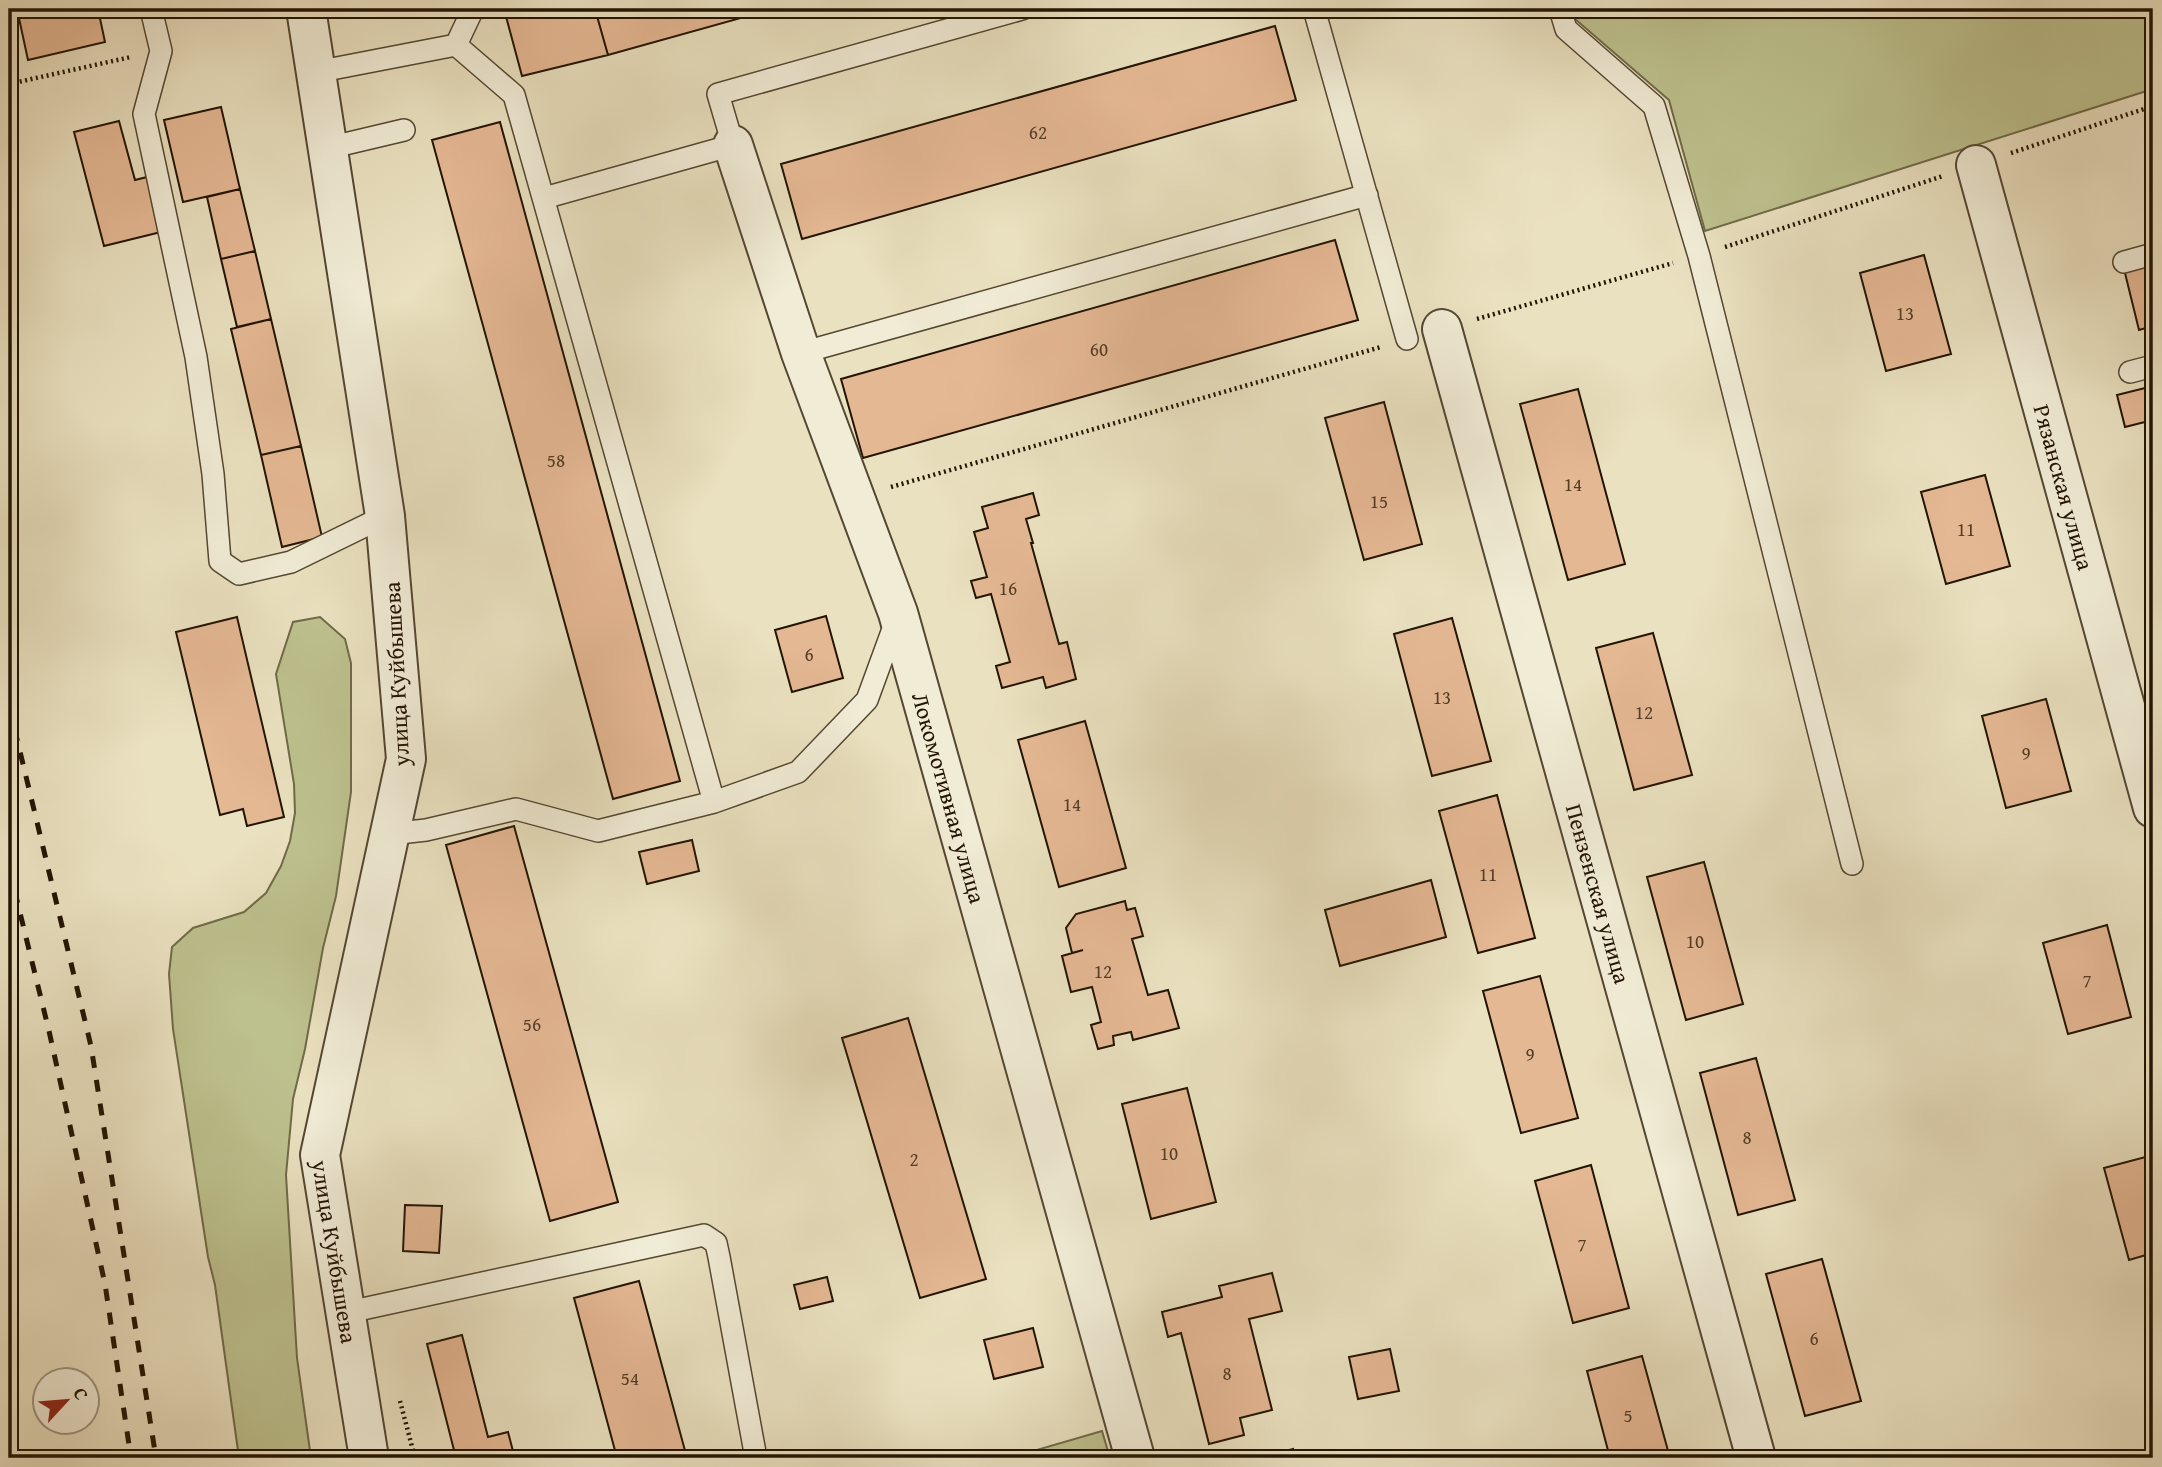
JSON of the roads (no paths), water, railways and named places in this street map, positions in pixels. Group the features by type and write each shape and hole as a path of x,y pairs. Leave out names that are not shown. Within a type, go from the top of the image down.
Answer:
{"street":[{"name":"улица Куйбышева","path":"306,9 385,516 407,759 320,1155 369,1458"},
{"name":"Локомотивная улица","path":"733,145 802,353 898,613 1135,1458"},
{"name":"Рязанская улица","path":"1976,165 2153,808"},
{"name":"Пензенская улица","path":"1425,334 1756,1458"}],"lane":[{"path":"151,9 160,51 144,114 196,357 213,474 220,561 239,574 291,562 385,516"},
{"path":"456,45 473,9"},
{"path":"544,198 733,145 718,94 1022,9"},
{"path":"1314,9 1367,195 1425,334"},
{"path":"1560,9 1566,29 1654,106 1699,256 1852,864"},
{"path":"316,72 456,45"},
{"path":"456,45 514,95 715,802"},
{"path":"328,148 404,130"},
{"path":"802,353 1367,195"},
{"path":"2124,262 2153,254"},
{"path":"2130,372 2153,366"},
{"path":"390,834 426,830 516,809 598,831 715,802 798,772 867,700 898,613"},
{"path":"344,1313 704,1235 716,1243 756,1458"}],"railway":[{"path":"9,706 91,1046 156,1458"},
{"path":"9,868 49,1031 105,1284 131,1458"}]}
